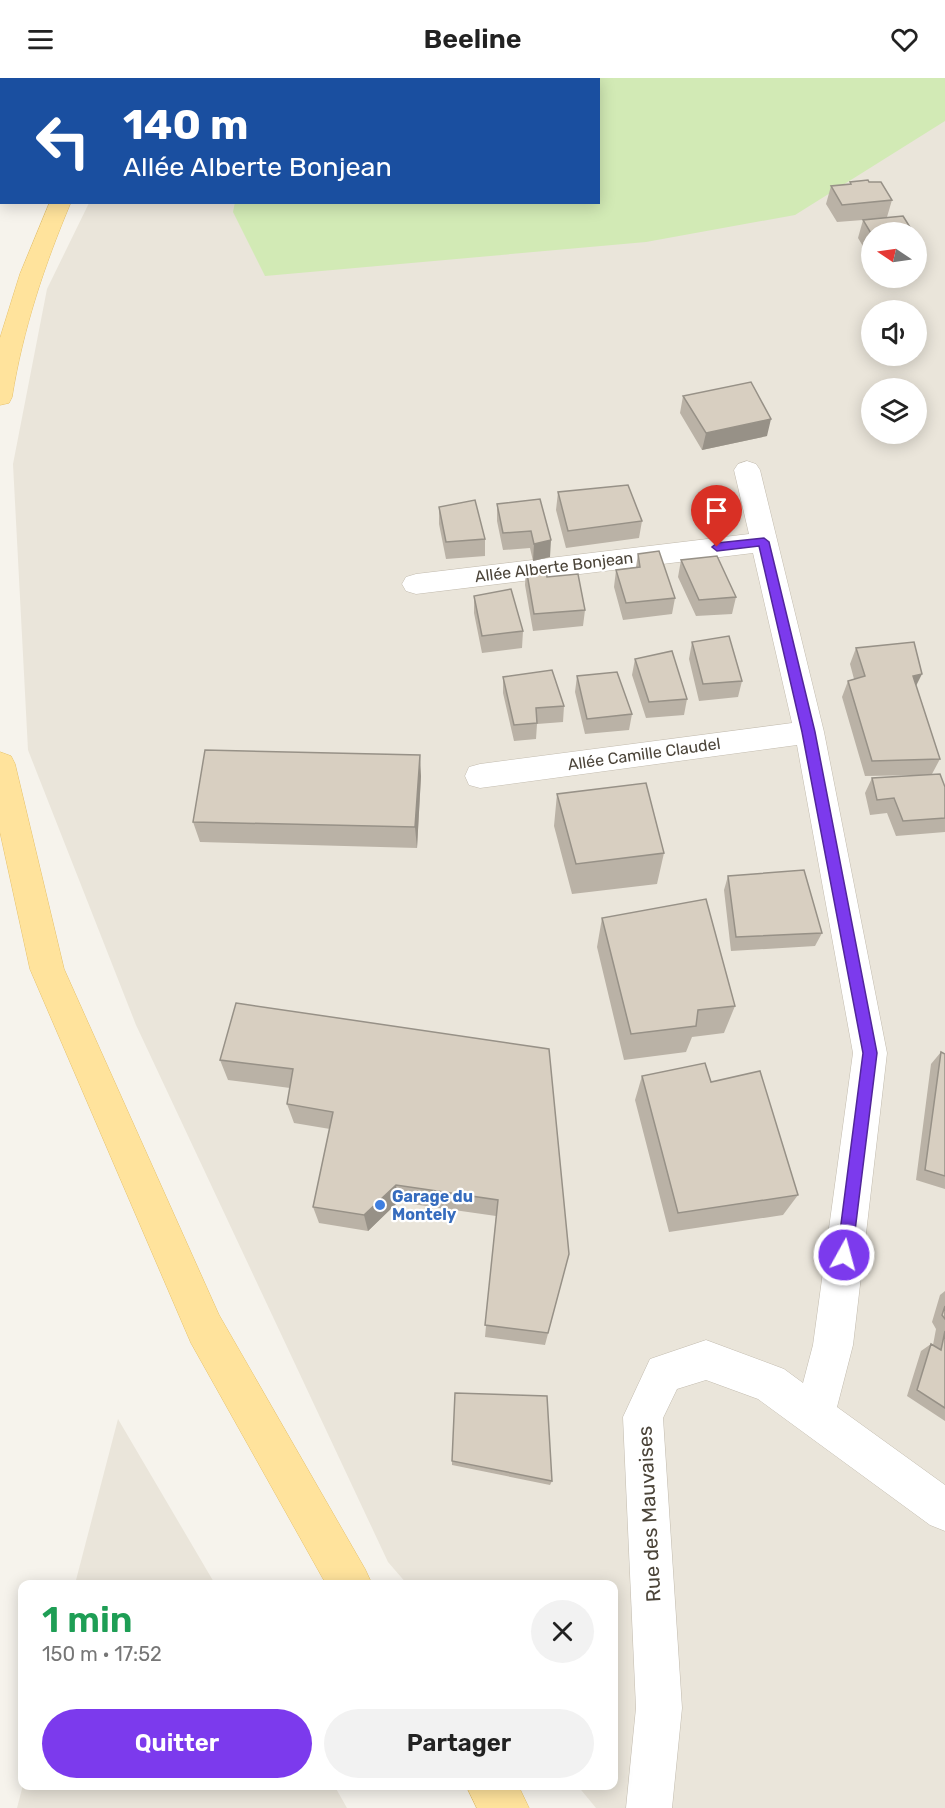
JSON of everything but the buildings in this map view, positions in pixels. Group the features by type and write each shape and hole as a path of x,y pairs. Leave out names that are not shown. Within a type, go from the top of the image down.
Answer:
{"main road":[{"path":"0,397 6,360 33,265 60,204"},
{"path":"0,764 46,969 205,1329 348,1580"},
{"path":"493,1790 506,1808"}],"street":[{"path":"747,470 808,732 870,1053 833,1345 815,1416"},
{"name":"Allée Alberte Bonjean","path":"416,584 764,542"},
{"name":"Allée Camille Claudel","path":"480,776 808,732"},
{"name":"Rue des Mauvaises","path":"649,1808 659,1708 643,1418 664,1373 706,1360 770,1383 945,1510"}],"shaded area":[{"path":"600,78 945,78 945,1808 596,1808 581,1790 618,1790 618,1580 404,1580 388,1562 136,1025 28,750 13,464 47,289 89,204 600,204"},
{"path":"118,1419 213,1580 76,1580"},
{"path":"22,1790 337,1790 347,1808 17,1808"}],"green space":[{"path":"600,78 945,78 945,121 795,215 646,242 265,276 233,212 235,204 600,204"}],"place":[{"name":"Garage du Montely","path":"380,1205"}],"route":[{"path":"717,547 764,542 808,732 870,1053 844,1255"}]}
